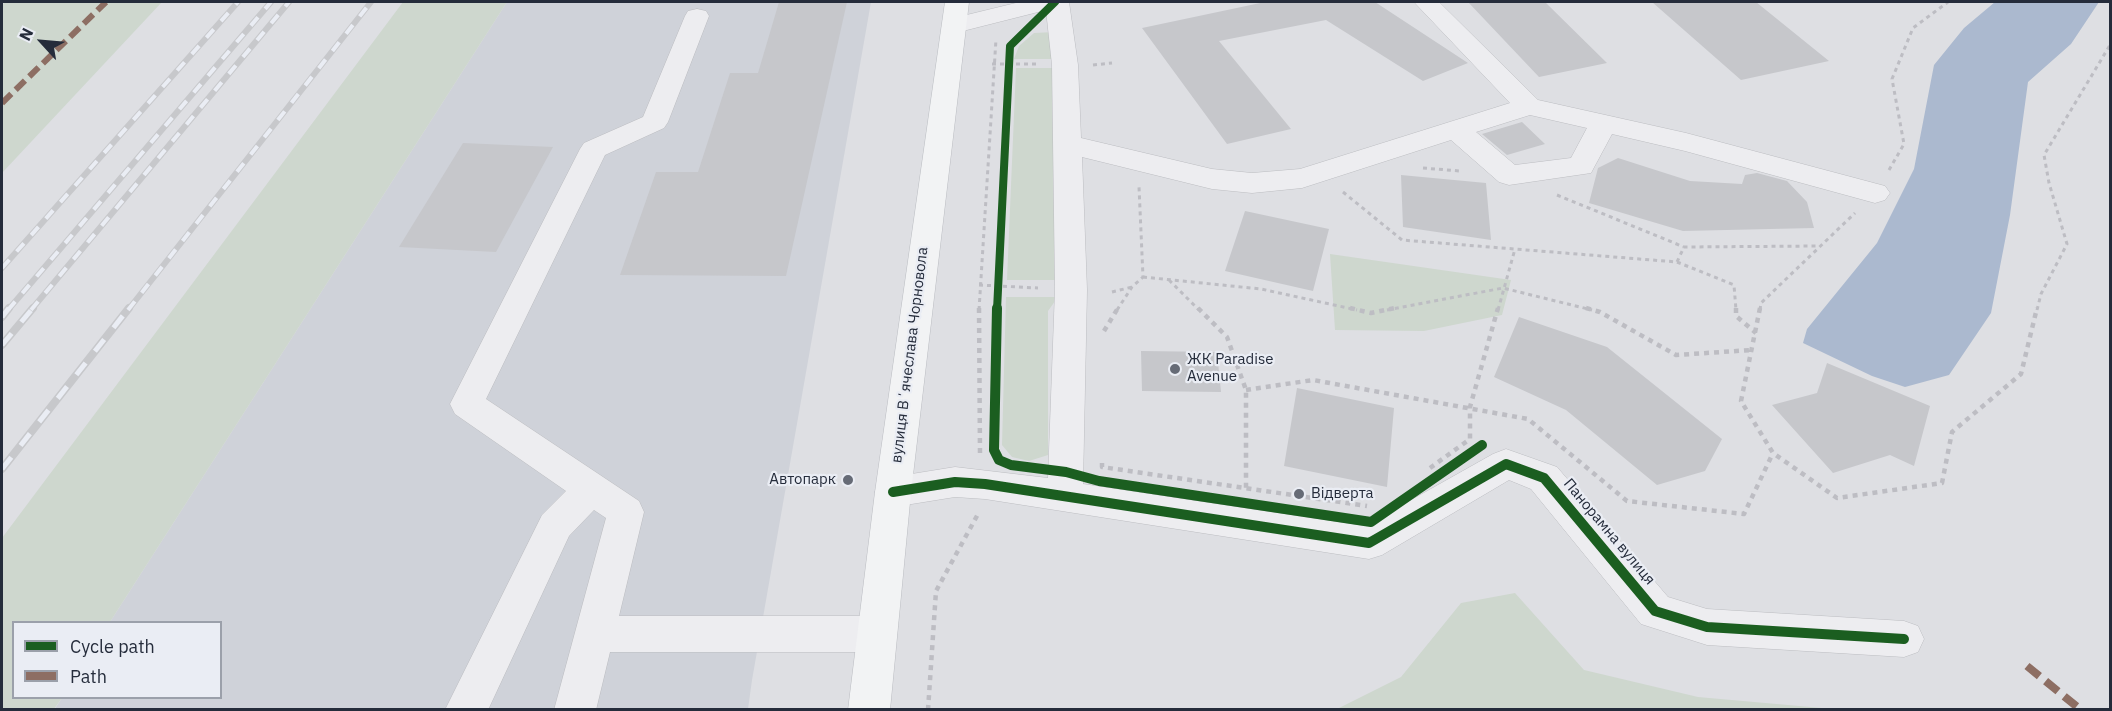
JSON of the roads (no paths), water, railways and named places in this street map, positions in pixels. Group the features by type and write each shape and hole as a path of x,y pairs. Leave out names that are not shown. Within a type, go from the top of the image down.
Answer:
{"main road":[{"name":"вулиця Вʼячеслава Чорновола","path":"869,710 892,492 956,13"}],"street":[{"path":"956,13 1016,9 1048,2"},
{"path":"1057,2 1065,65 1071,290 1065,496"},
{"path":"1426,2 1529,106"},
{"path":"575,710 626,512 467,405 594,149 654,122 697,16"},
{"path":"1067,144 1212,179 1252,183 1302,178 1529,106 1686,142 1875,193"},
{"path":"1455,129 1509,175 1581,166 1604,123"},
{"name":"Панорамна вулиця","path":"892,492 955,482 985,484 1369,543 1506,464 1544,478 1655,611 1707,627 1904,639"},
{"path":"466,710 555,526 592,488"},
{"path":"594,634 877,634"}],"water":[{"path":"1995,2 2099,2 2071,44 2028,82 2010,215 1991,313 1949,375 1905,387 1872,376 1803,343 1807,329 1877,243 1914,169 1934,65 1964,28"}],"railway":[{"path":"2,268 238,2"},
{"path":"8,310 271,2"},
{"path":"31,310 289,2"},
{"path":"128,310 371,2"},
{"path":"2,317 9,308"},
{"path":"2,345 33,308"},
{"path":"2,469 129,308"}],"place":[{"name":"ЖК Paradise Avenue","path":"1175,369"},
{"name":"Автопарк","path":"848,480"},
{"name":"Відверта","path":"1299,494"}]}
